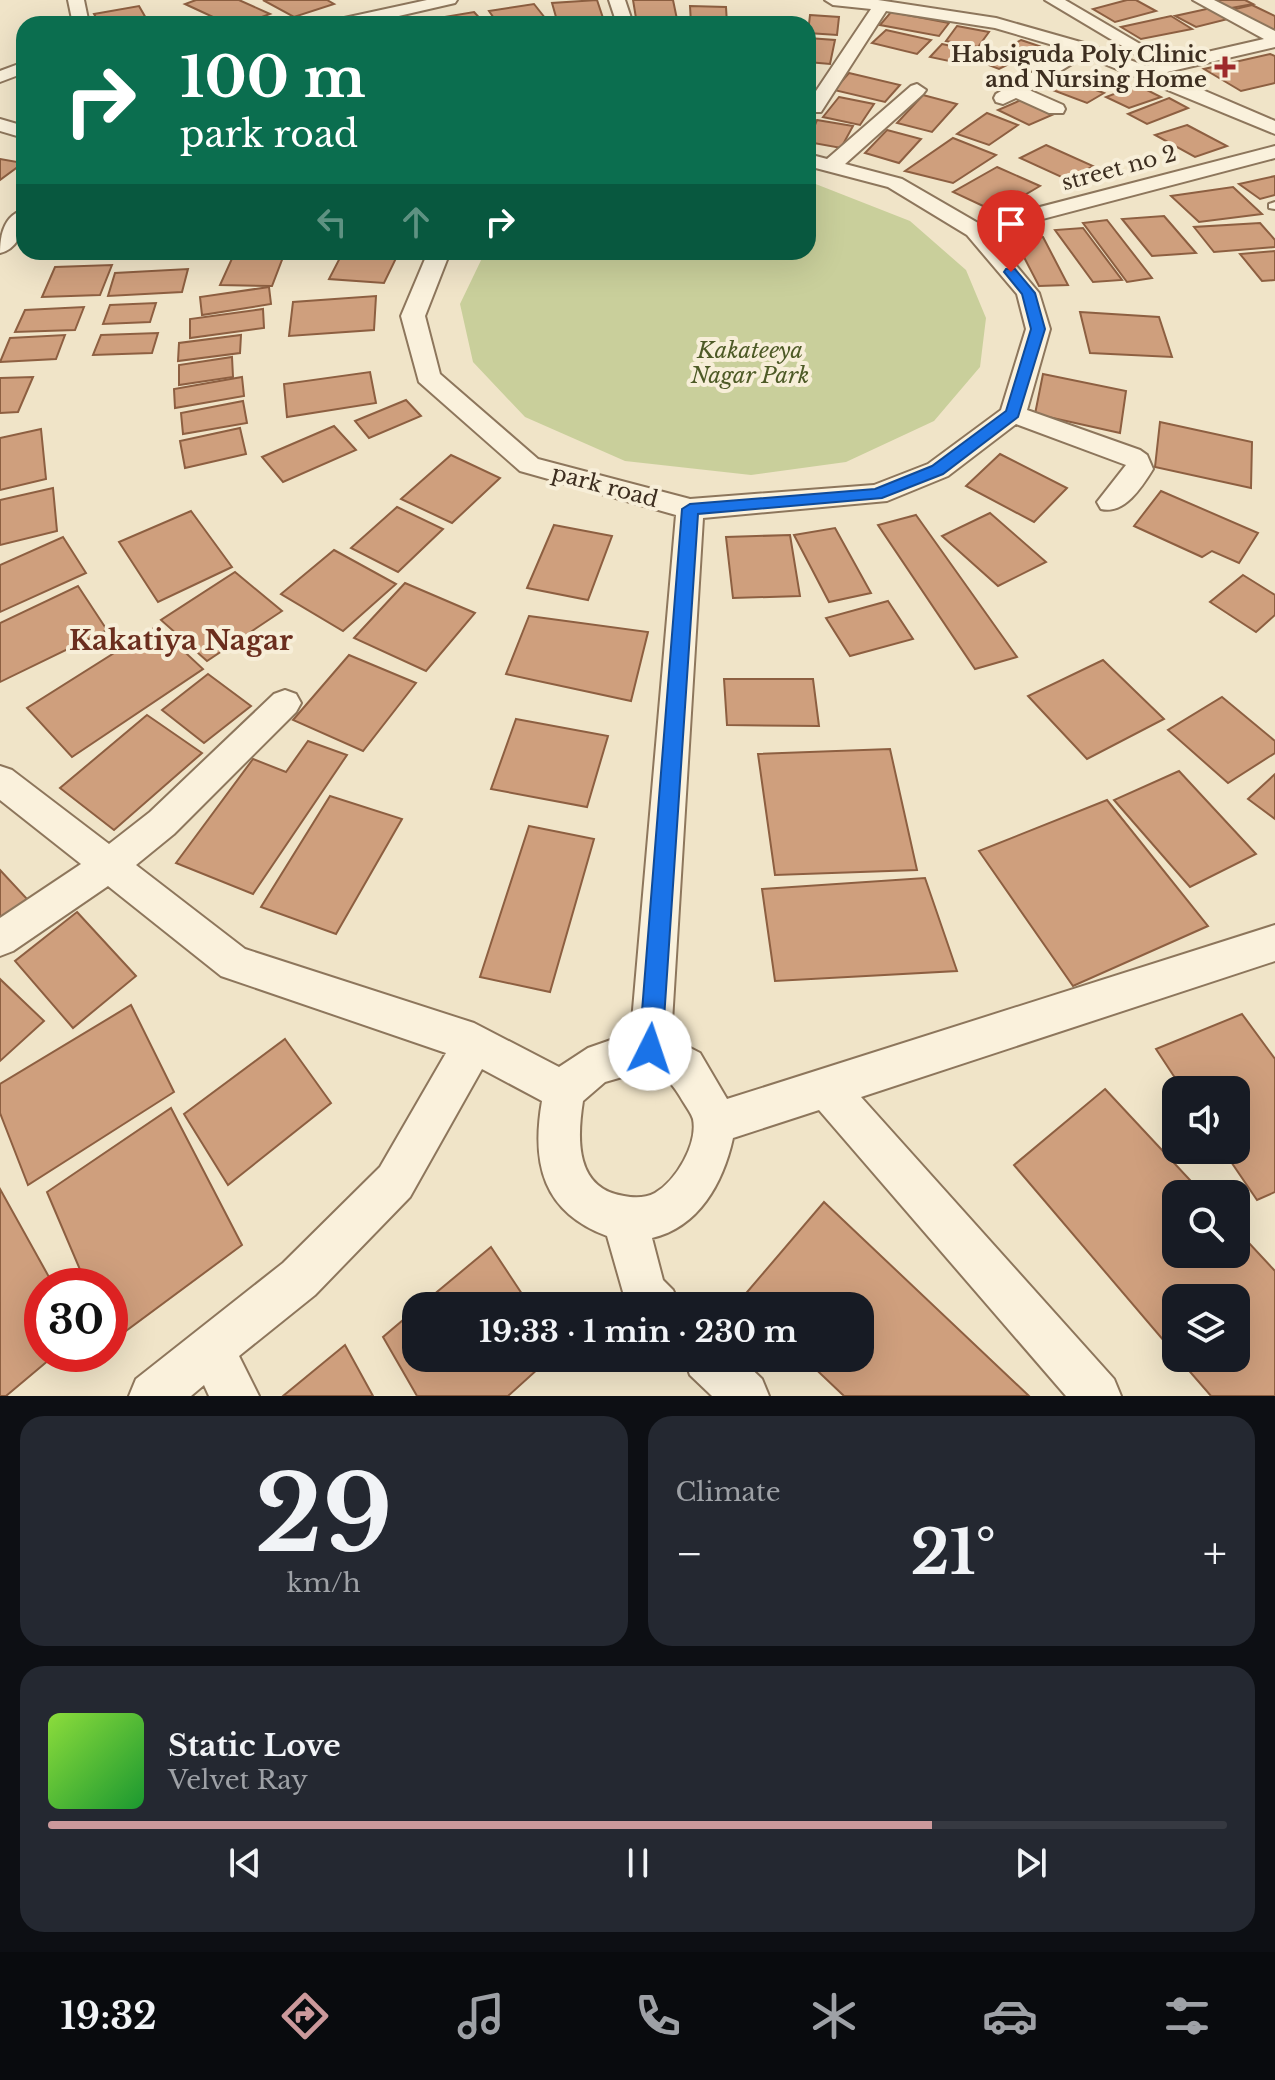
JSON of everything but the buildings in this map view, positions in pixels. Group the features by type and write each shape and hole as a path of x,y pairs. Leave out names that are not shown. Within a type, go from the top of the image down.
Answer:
{"street":[{"path":"377,16 449,0"},
{"path":"833,0 955,15 1084,49 1149,71 1275,128"},
{"path":"1053,0 1168,66"},
{"path":"1201,0 1275,40"},
{"path":"816,105 881,6"},
{"path":"404,10 411,16"},
{"path":"1149,71 1275,40"},
{"path":"1056,109 1009,94 1084,49"},
{"path":"831,166 917,90"},
{"name":"street no 2","path":"975,230 1275,152"},
{"path":"816,162 895,183 975,230 1028,293 1038,329 1013,414 1138,461 1140,469 1111,502"},
{"path":"0,246 16,226"},
{"name":"park road","path":"436,260 413,316 428,377 529,465 690,509 877,494 938,470 1013,414"},
{"path":"650,1049 690,509"},
{"path":"0,939 108,866 179,808 285,703"},
{"path":"0,780 234,963 474,1043 566,1092"},
{"path":"714,1124 1275,943"},
{"path":"153,1396 299,1279 395,1182 474,1043"},
{"path":"650,1049 684,1066 705,1098 714,1124 705,1160 689,1192 661,1214 625,1219 600,1212 579,1195 564,1173 557,1147 566,1092 597,1065 650,1049"},
{"path":"826,1088 1097,1396"},
{"path":"625,1219 644,1292"},
{"path":"210,1350 235,1396"},
{"path":"721,1372 745,1396"}],"green space":[{"name":"Kakateeya Nagar Park","path":"816,184 910,221 966,270 986,318 980,367 934,421 846,462 751,475 625,461 525,417 473,362 460,304 481,260 816,260"}],"place":[{"name":"Habsiguda Poly Clinic and Nursing Home","path":"1225,67"}],"district":[{"name":"Kakatiya Nagar","path":"181,640"}],"route":[{"path":"650,1049 690,509 877,494 938,470 1013,414 1038,329 1028,293 1011,272"}]}
